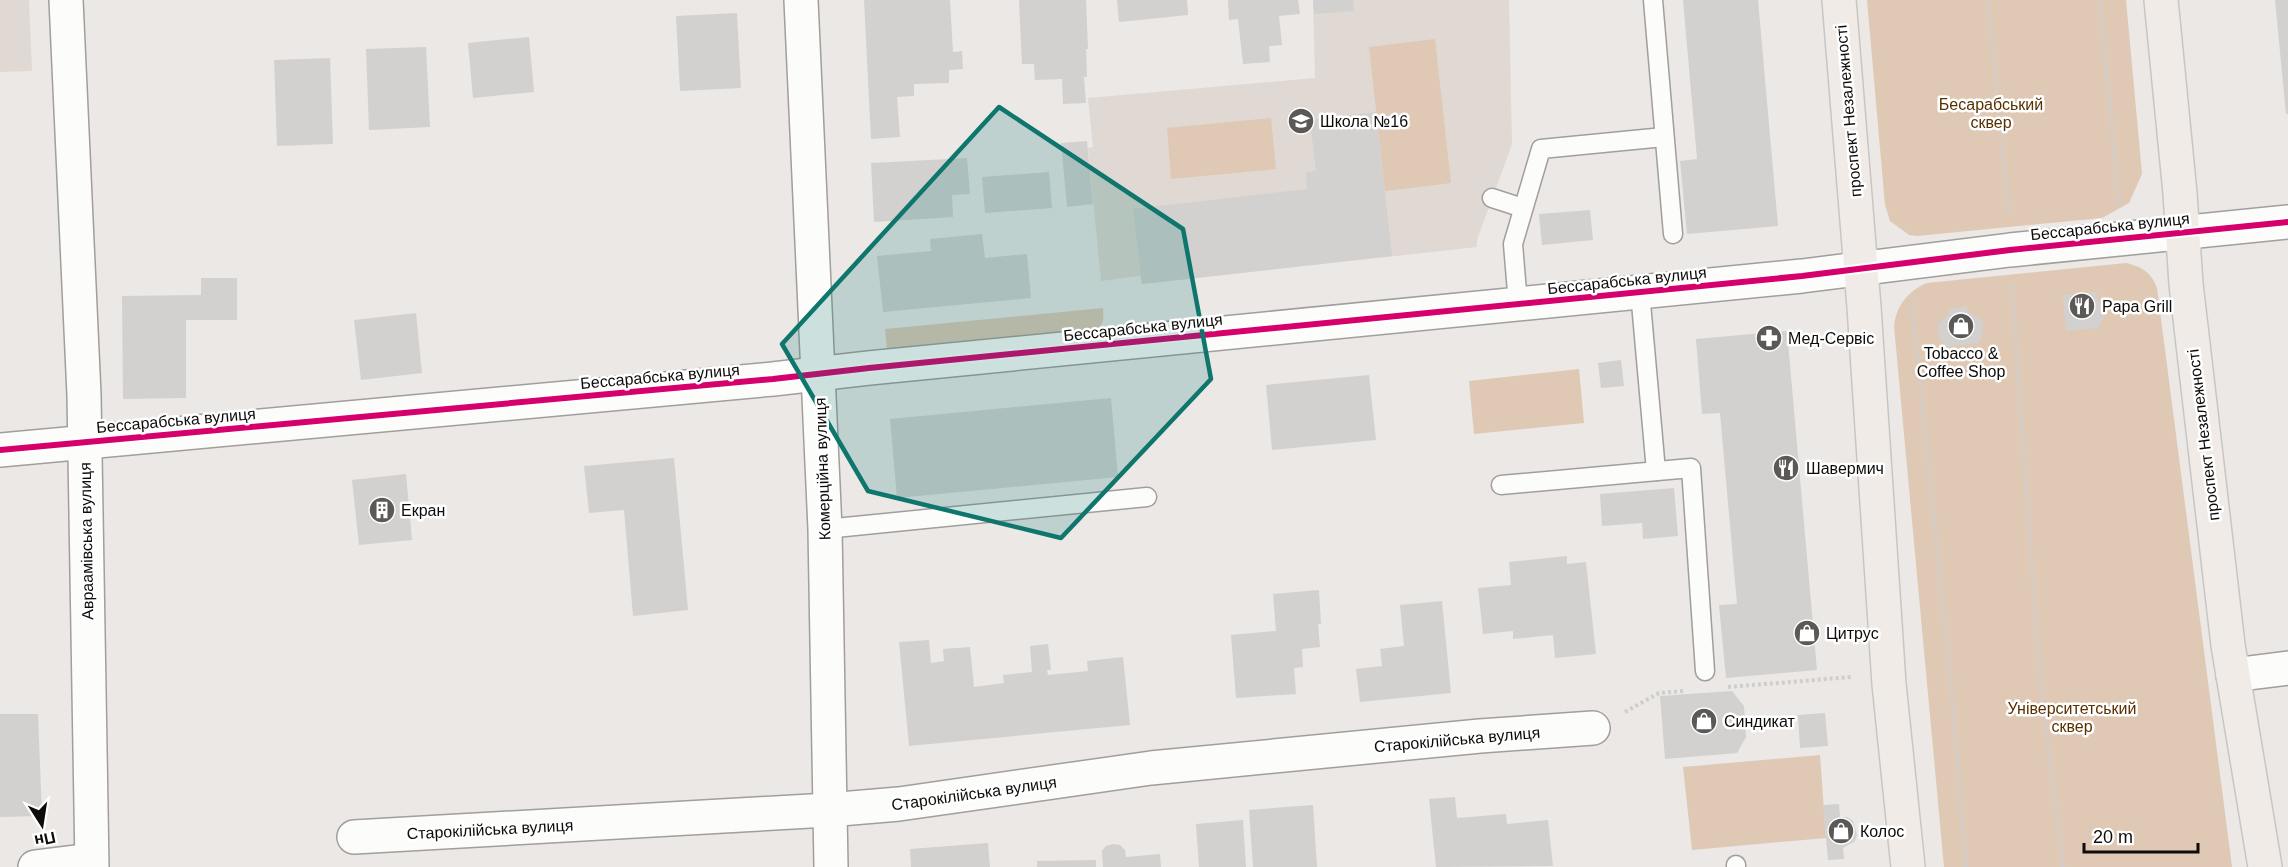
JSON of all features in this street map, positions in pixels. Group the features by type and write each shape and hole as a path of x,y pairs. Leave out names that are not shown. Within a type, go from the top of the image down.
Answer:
{"main road":[{"name":"проспект Незалежності","path":"1839,0 1861,268 1889,684 1908,867"},
{"name":"проспект Незалежності","path":"2161,0 2186,284 2233,675 2265,867"}],"street":[{"name":"Авраамівська вулиця","path":"66,0 84,442 92,864"},
{"name":"Комерційна вулиця","path":"801,0 825,529 828,810 831,867"},
{"name":"Бессарабська вулиця","path":"0,450 818,374 1640,292 2288,222"},
{"path":"2233,675 2288,668"},
{"name":"Старокілійська вулиця","path":"354,837 828,810 911,803 1151,768 1480,736 1593,728"},
{"path":"35,867 92,864"}],"lane":[{"path":"1653,0 1673,234"},
{"path":"1518,304 1513,244 1541,150 1664,137"},
{"path":"1492,198 1523,208"},
{"path":"1640,292 1656,471"},
{"path":"1501,485 1691,468 1705,670"},
{"path":"825,529 1147,496"}],"path":[{"path":"1988,0 2010,222"},
{"path":"2100,0 2120,213"},
{"path":"2011,275 2040,679 2063,867"},
{"path":"1912,303 1950,674 1966,867"}],"highlighted area":[{"path":"999,107 1183,229 1211,379 1061,538 868,491 782,344"}],"shaded area":[{"path":"0,0 29,0 32,71 0,72"},
{"name":"Школа №16","path":"1313,0 1509,0 1512,144 1477,240 1477,247 1142,284 1140,276 1101,281 1088,148 1093,147 1088,98 1315,78"}],"green space":[{"name":"Бесарабський сквер","path":"1867,0 2126,0 2142,174 2129,203 2102,218 1917,236 1909,235 1890,221 1885,205"},
{"path":"1435,39 1451,183 1385,191 1369,47"},
{"path":"1271,118 1276,169 1171,179 1167,128"},
{"name":"Університетський сквер","path":"2126,263 2145,271 2157,288 2232,867 1944,867 1894,326 1897,312 1914,290 1927,283"},
{"path":"1103,308 1102,323 1091,331 887,350 885,329"},
{"path":"1579,369 1584,423 1474,434 1469,381"},
{"path":"1820,755 1826,838 1692,850 1683,767"}],"building":[{"path":"864,0 950,0 953,52 962,51 963,69 949,70 949,83 914,84 914,96 897,97 900,137 871,139"},
{"path":"1019,0 1086,0 1088,49 1086,49 1087,77 1084,77 1086,103 1063,104 1062,79 1035,80 1034,64 1022,64"},
{"path":"1117,0 1187,0 1188,15 1119,22"},
{"path":"1228,0 1298,0 1300,14 1279,16 1282,45 1269,46 1270,62 1243,64 1238,19 1229,20"},
{"path":"1313,0 1353,0 1354,11 1314,14"},
{"path":"1683,0 1758,0 1778,226 1687,234 1680,161 1697,159"},
{"path":"2275,0 2288,0 2288,114 2286,114"},
{"path":"737,13 741,88 680,91 676,16"},
{"path":"529,37 534,92 473,98 468,43"},
{"path":"426,47 430,127 369,130 366,49"},
{"path":"330,58 333,144 277,146 274,60"},
{"path":"1376,112 1392,256 1142,284 1133,209 1307,189 1306,172 1316,171 1310,120"},
{"path":"1087,141 1093,204 1067,207 1061,143"},
{"path":"967,158 970,194 952,195 953,217 874,222 871,163"},
{"path":"1049,172 1052,208 985,213 982,177"},
{"path":"1590,210 1593,240 1542,245 1539,214"},
{"path":"982,234 985,258 1027,254 1031,298 883,312 877,256 931,251 930,239"},
{"path":"201,278 237,278 237,320 186,320 186,398 123,399 122,296 201,295"},
{"name":"Papa Grill","path":"2096,292 2104,318 2098,328 2066,331 2063,295"},
{"name":"Tobacco & Coffee Shop","path":"1967,306 1967,312 1979,318 1983,323 1982,337 1978,343 1946,347 1938,336 1939,323 1949,314 1949,309"},
{"path":"416,313 422,373 361,380 354,320"},
{"path":"1787,331 1817,670 1726,678 1719,605 1737,604 1720,413 1702,414 1696,339"},
{"path":"1621,360 1624,386 1601,388 1598,363"},
{"path":"1369,375 1376,440 1272,450 1266,385"},
{"path":"1111,398 1118,477 897,498 890,419"},
{"path":"674,458 688,610 633,616 624,510 589,513 584,466"},
{"name":"Екран","path":"406,474 412,540 359,545 352,480"},
{"path":"1674,488 1678,536 1643,539 1642,523 1602,526 1600,494"},
{"path":"1567,556 1567,564 1586,562 1596,654 1555,658 1553,635 1513,639 1513,631 1483,634 1478,588 1511,585 1509,562"},
{"path":"1319,590 1320,647 1302,649 1303,667 1294,668 1296,694 1236,698 1231,635 1276,631 1273,594"},
{"path":"1442,601 1451,693 1360,702 1356,669 1382,666 1380,649 1404,646 1400,605"},
{"path":"929,640 931,663 944,661 943,649 970,647 974,687 1004,683 1003,675 1032,672 1030,646 1048,644 1051,670 1047,670 1048,675 1088,671 1087,661 1123,657 1130,725 909,746 899,642"},
{"name":"Синдикат","path":"1732,691 1744,706 1746,737 1737,753 1665,759 1660,696"},
{"path":"1825,713 1828,746 1800,748 1798,715"},
{"path":"0,714 38,714 42,816 0,817"},
{"path":"1455,797 1457,818 1506,814 1507,824 1548,820 1553,866 1436,867 1429,799"},
{"name":"Колос","path":"1839,804 1840,817 1847,817 1853,821 1857,835 1855,841 1843,848 1844,859 1828,860 1823,805"},
{"path":"1313,805 1317,867 1253,867 1249,810"},
{"path":"1243,820 1246,867 1199,867 1196,824"},
{"path":"988,843 990,867 911,867 910,849"},
{"path":"1120,845 1125,850 1126,857 1160,854 1161,867 1103,867 1102,851 1106,846"},
{"path":"1096,860 1096,867 1037,867 1037,861"}],"cycle path":[{"path":"0,450 773,379 1802,276 2010,250 2288,222"}],"place":[{"name":"Школа №16","path":"1301,121"},
{"name":"Papa Grill","path":"2082,306"},
{"name":"Tobacco & Coffee Shop","path":"1961,326"},
{"name":"Мед-Сервіс","path":"1769,338"},
{"name":"Шавермич","path":"1786,468"},
{"name":"Екран","path":"382,510"},
{"name":"Цитрус","path":"1807,633"},
{"name":"Синдикат","path":"1704,721"},
{"name":"Колос","path":"1841,831"}]}
